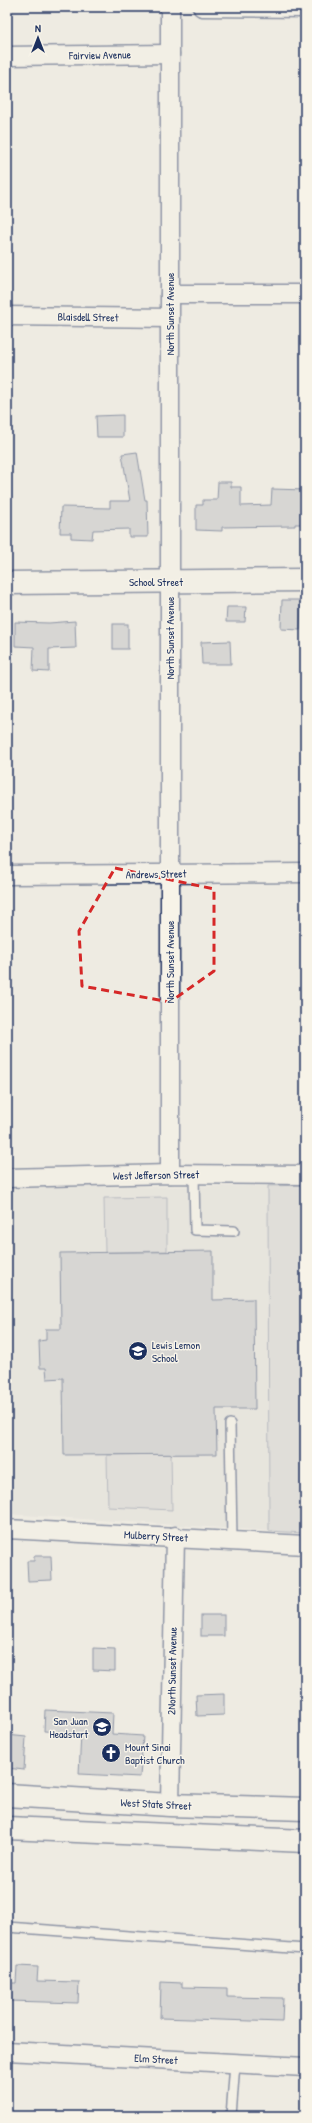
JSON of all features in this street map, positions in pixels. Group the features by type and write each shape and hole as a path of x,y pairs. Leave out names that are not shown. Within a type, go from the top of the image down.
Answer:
{"main road":[{"name":"School Street","path":"7,583 170,583 305,580"},
{"name":"West State Street","path":"7,1795 170,1805 305,1809"},
{"path":"7,1828 305,1841"}],"street":[{"name":"North Sunset Avenue","path":"170,7 170,1174"},
{"path":"202,7 305,8"},
{"name":"Fairview Avenue","path":"7,56 170,54"},
{"path":"170,294 305,294"},
{"name":"Blaisdell Street","path":"7,316 170,318"},
{"name":"Andrews Street","path":"7,875 305,873"},
{"name":"West Jefferson Street","path":"7,1178 170,1174 305,1175"},
{"name":"Mulberry Street","path":"7,1529 175,1536 305,1545"},
{"name":"2North Sunset Avenue","path":"170,1805 175,1536"},
{"name":"Elm Street","path":"7,2051 305,2067"}],"lane":[{"path":"194,1174 195,1230 234,1231"},
{"path":"230,1424 232,1540"},
{"path":"7,1927 305,1949"},
{"path":"231,2116 235,2063"}],"highlighted area":[{"path":"115,868 214,889 214,971 170,1002 82,986 79,931"}],"shaded area":[{"path":"305,1185 305,1533 269,1531 268,1186"},
{"name":"Lewis Lemon School","path":"268,1186 269,1531 7,1514 7,1187"},
{"path":"167,1197 167,1251 105,1252 104,1198"},
{"path":"171,1454 172,1510 108,1507 107,1455"}],"building":[{"path":"123,415 123,437 97,437 96,416"},
{"path":"137,452 145,500 147,500 148,537 129,537 129,529 93,530 92,539 71,538 71,533 60,533 61,507 110,508 110,501 130,501 122,454"},
{"path":"218,482 231,482 231,487 241,487 241,506 271,505 272,489 305,490 305,524 295,524 295,526 222,527 222,531 196,530 196,505 203,505 203,500 217,500"},
{"path":"282,600 301,600 300,630 281,629"},
{"path":"227,607 246,607 245,622 226,622"},
{"path":"75,621 76,648 49,649 49,672 33,671 34,647 15,646 15,622 49,623"},
{"path":"113,624 128,624 128,649 113,649"},
{"path":"230,641 231,664 202,664 201,642"},
{"path":"213,1251 213,1300 254,1299 255,1409 216,1409 217,1454 64,1455 63,1378 47,1379 46,1368 40,1368 39,1341 46,1340 46,1329 61,1329 60,1253"},
{"path":"34,1556 51,1556 52,1580 28,1581 27,1561 34,1561"},
{"path":"201,1615 224,1615 224,1636 201,1636"},
{"path":"93,1648 115,1649 115,1671 93,1670"},
{"path":"224,1694 224,1715 197,1716 196,1695"},
{"name":"Mount Sinai Baptist Church","path":"45,1710 113,1713 112,1734 143,1736 140,1777 79,1774 81,1733 44,1731"},
{"path":"7,1735 26,1737 24,1770 7,1768"},
{"path":"17,1966 38,1967 37,1981 79,1982 78,2003 10,2001 11,1983 16,1983"},
{"path":"161,1982 182,1983 182,1987 227,1988 227,1997 283,1998 282,2022 160,2018"}],"place":[{"name":"Lewis Lemon School","path":"138,1351"},
{"name":"San Juan Headstart","path":"102,1727"},
{"name":"Mount Sinai Baptist Church","path":"111,1753"}]}
